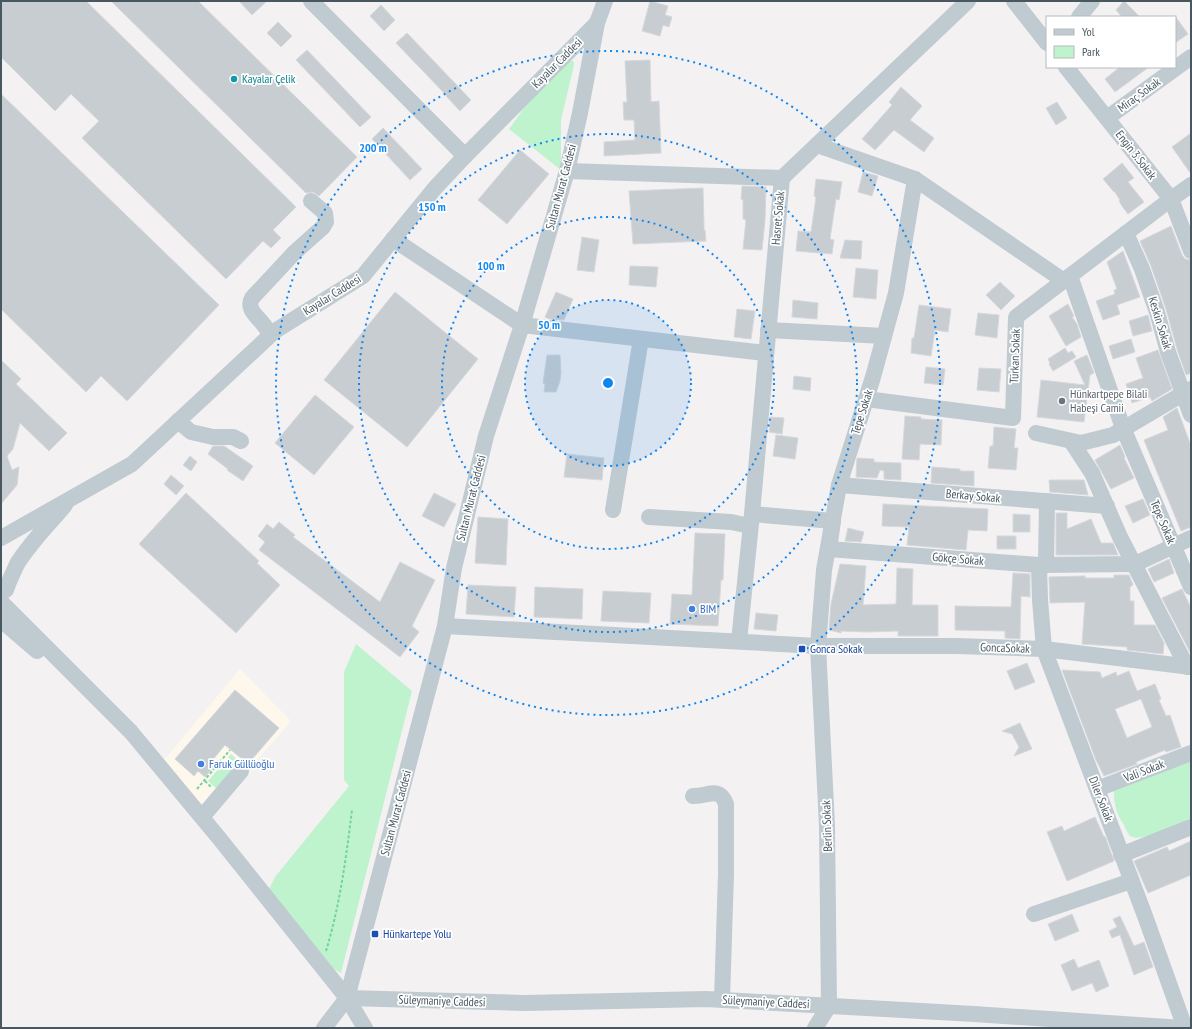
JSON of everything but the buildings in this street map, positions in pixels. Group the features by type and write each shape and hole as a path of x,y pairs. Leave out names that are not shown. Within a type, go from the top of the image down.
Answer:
{"street":[{"path":"311,1 465,156"},
{"name":"Sultan Murat Caddesi","path":"348,998 445,626 454,568 486,436 522,325 567,171 580,113 597,22 605,1"},
{"name":"Hasret Sokak","path":"739,641 782,178 968,1"},
{"path":"1014,1 1046,42"},
{"path":"1080,16 1092,1"},
{"name":"Kayalar Caddesi","path":"1,538 132,464 270,335 363,276 435,188 597,22"},
{"name":"Miraç Sokak","path":"1176,68 1191,57"},
{"name":"Engin 3.Sokak","path":"1067,68 1171,199 1191,251"},
{"name":"Miraç Sokak","path":"1107,118 1176,68"},
{"path":"817,145 915,179 1067,279"},
{"path":"567,171 782,178"},
{"name":"Tepe Sokak","path":"818,646 824,570 829,549 839,485 866,399 896,293 915,179"},
{"name":"Türkan Sokak","path":"866,399 1013,418 1016,316 1191,185"},
{"path":"270,335 264,324 254,314 250,301 294,253 323,227 326,222 325,213 311,201"},
{"name":"Keskin Sokak","path":"1126,233 1142,269 1158,312 1168,352 1187,392 1191,415"},
{"path":"393,239 522,325 765,353"},
{"name":"Tepe Sokak","path":"1067,279 1123,428 1191,587"},
{"path":"768,330 884,336"},
{"path":"613,510 641,339"},
{"path":"1036,433 1081,443 1113,435 1187,392"},
{"path":"178,421 191,432 213,437 233,437 242,441"},
{"path":"1071,441 1092,473 1120,537 1189,667"},
{"name":"Berkay Sokak","path":"839,485 1107,506"},
{"path":"3,600 11,577 25,553 71,498"},
{"name":"Diler Sokak","path":"1047,502 1040,600 1044,649 1132,881 1184,1028"},
{"path":"649,517 730,522 751,520 833,521 829,549"},
{"name":"Gökçe Sokak","path":"829,549 1042,565 1135,564 1191,538"},
{"path":"1,569 6,580 3,600"},
{"path":"3,600 131,732 202,817 348,998 365,1028"},
{"path":"1,620 131,732"},
{"path":"445,626 818,646"},
{"name":"GoncaSokak","path":"818,646 957,646 1044,649 1189,667"},
{"name":"Berlin Sokak","path":"818,646 827,826 829,1006"},
{"name":"Vali Sokak","path":"1097,789 1191,753"},
{"path":"202,817 241,771"},
{"path":"693,796 716,793 722,796 726,804 726,873 722,1000"},
{"path":"1122,854 1191,827"},
{"path":"1034,914 1132,881"},
{"path":"324,1028 348,998"},
{"name":"Süleymaniye Caddesi","path":"348,998 525,1003 706,999 829,1006 985,1022 1184,1028"},
{"path":"815,1028 829,1006"}],"path":[{"path":"197,789 230,750"},
{"path":"204,782 213,789 211,791 204,782"},
{"path":"318,962 324,956 331,934 342,884 352,810"}],"shaded area":[{"path":"240,669 291,721 210,815 164,760"}],"green space":[{"path":"570,60 574,62 574,65 561,120 561,170 509,129 524,108"},
{"path":"356,644 412,691 341,973 334,969 269,889 275,877 349,786 344,780 344,672"},
{"path":"231,754 241,763 218,790 208,781"},
{"path":"1191,760 1191,818 1151,835 1135,838 1130,836 1117,813 1114,791"}],"place":[{"name":"Kayalar Çelik","path":"234,79"},
{"name":"Hünkartpepe Bilali Habeşi Camii","path":"1062,401"},
{"name":"BIM","path":"692,609"},
{"name":"Gonca Sokak","path":"802,649"},
{"name":"Faruk Güllüoğlu","path":"201,764"},
{"name":"Hünkartepe Yolu","path":"375,934"}]}
